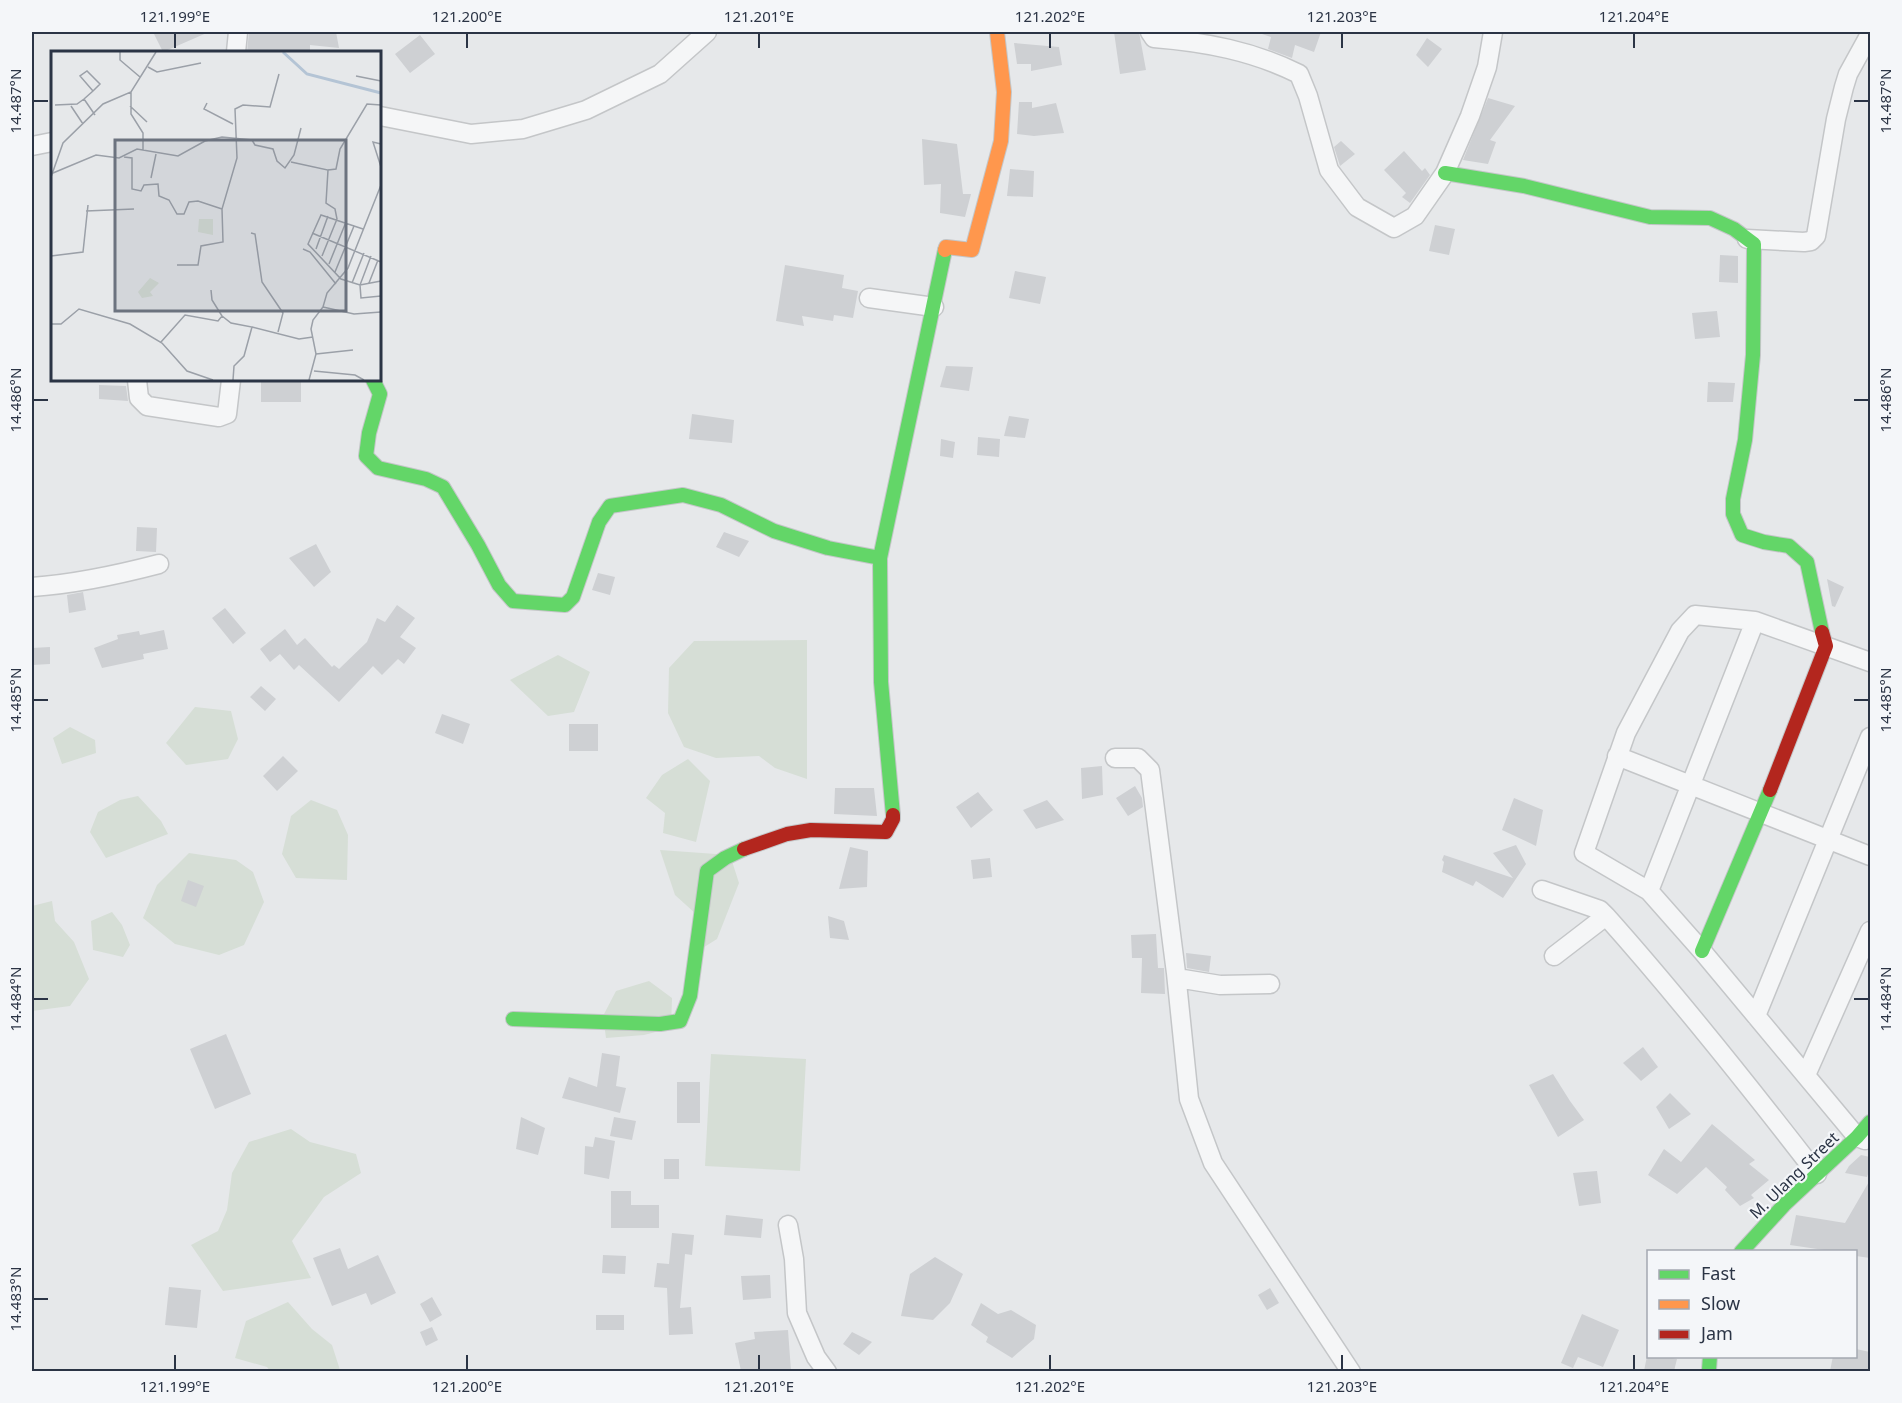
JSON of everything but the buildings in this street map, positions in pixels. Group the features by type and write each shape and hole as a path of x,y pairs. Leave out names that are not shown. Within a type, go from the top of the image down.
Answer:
{"street":[{"path":"236,51 238,32"},
{"path":"381,116 471,134 523,129 586,110 660,74 707,32"},
{"path":"513,1018 660,1024 680,1021 690,996 707,871 712,864 746,847 809,830 886,832 893,819 881,682 880,558 946,247 972,250 1001,141 1004,92 997,32"},
{"path":"1150,32 1154,38 1230,48 1276,62 1299,74 1308,96 1329,170 1357,207 1394,228 1415,216 1445,173 1470,116 1487,67 1492,32"},
{"path":"1746,239 1804,242 1811,241 1816,236 1836,119 1844,87 1848,74 1870,34"},
{"path":"32,146 51,142"},
{"path":"1445,173 1524,186 1650,217 1710,218 1734,229 1754,244 1753,355 1745,440 1733,499 1733,514 1742,535 1764,542 1789,546 1807,562 1821,630 1827,646 1761,813 1702,951"},
{"path":"869,298 934,307"},
{"path":"137,381 139,398 147,406 219,417 227,414 231,381"},
{"path":"374,381 380,394 369,433 366,456 378,468 426,478 443,487 500,585 513,601 566,605 573,597 599,522 609,506 683,495 721,505 774,531 828,548 880,558"},
{"path":"32,586 58,585 159,564"},
{"path":"1864,1139 1806,1076 1649,891 1584,853 1626,732 1680,631 1695,615 1755,621 1870,663"},
{"path":"1649,891 1755,621"},
{"path":"1756,1016 1870,737"},
{"path":"1617,756 1870,855"},
{"path":"1115,758 1138,758 1150,770 1177,978 1188,1099 1213,1163 1351,1371"},
{"path":"1542,890 1600,910 1606,916 1666,983 1817,1174"},
{"path":"1554,956 1606,916"},
{"path":"1806,1076 1870,931"},
{"path":"1177,978 1220,985 1270,984"},
{"name":"M. Ulang Street","path":"1742,1250 1817,1174 1864,1139 1870,1122"},
{"path":"788,1225 794,1259 797,1313 816,1357 827,1371"}],"shaded area":[{"path":"807,640 807,779 775,768 759,756 716,758 684,747 668,713 669,668 694,641"},
{"path":"558,655 590,672 574,712 548,716 510,680"},
{"path":"195,707 231,711 238,739 228,759 186,765 166,743"},
{"path":"70,727 95,740 96,753 62,764 53,738"},
{"path":"688,759 710,781 696,842 663,833 665,813 646,798 662,775"},
{"path":"138,796 161,821 168,834 106,858 90,832 98,812 120,800"},
{"path":"311,800 337,810 348,835 347,880 296,878 282,854 291,816"},
{"path":"660,850 730,855 739,883 717,939 693,954 696,914 675,895"},
{"path":"189,853 236,860 253,872 264,902 244,945 219,955 175,944 143,918 157,885"},
{"path":"52,901 55,921 74,942 89,979 70,1006 32,1011 32,906"},
{"path":"112,912 122,925 130,945 123,957 93,950 91,921"},
{"path":"649,981 672,998 671,1028 644,1035 606,1038 603,1016 616,991"},
{"path":"711,1054 806,1059 800,1171 705,1166"},
{"path":"291,1129 310,1142 356,1154 361,1173 324,1197 292,1241 311,1278 223,1291 191,1245 218,1231 227,1210 232,1173 249,1142"},
{"path":"288,1302 312,1329 332,1345 340,1370 270,1371 267,1367 235,1358 246,1321"}],"traffic: fast":[{"path":"1445,173 1524,186 1650,217 1710,218 1734,229 1754,244 1753,355 1745,440 1733,499 1733,514 1742,535 1764,542 1789,546 1807,562 1822,632"},
{"path":"893,815 881,682 880,558 945,250"},
{"path":"374,381 380,394 369,433 366,456 378,468 426,479 443,487 499,585 513,601 565,605 573,597 599,522 610,506 683,495 721,505 774,531 828,548 880,558"},
{"path":"1702,951 1770,790"},
{"path":"513,1019 660,1024 680,1021 690,996 707,871 725,858 744,849"},
{"path":"1743,1250 1784,1205 1870,1122"},
{"path":"1709,1370 1710,1358"}],"traffic: slow":[{"path":"945,250 946,247 972,250 1001,141 1004,92 997,32"}],"traffic: jam":[{"path":"1770,790 1826,646 1822,632"},
{"path":"744,849 787,834 811,830 886,832 893,815"}]}
